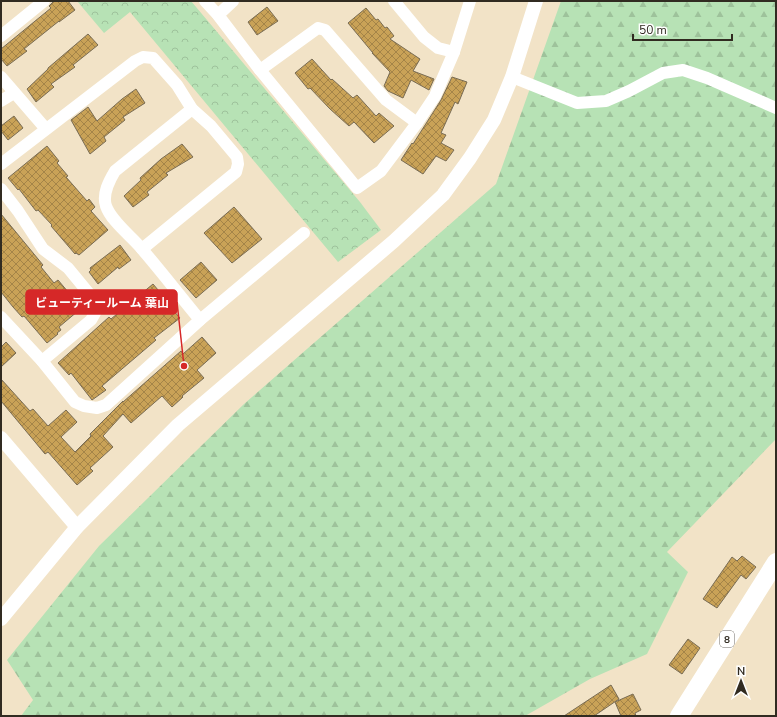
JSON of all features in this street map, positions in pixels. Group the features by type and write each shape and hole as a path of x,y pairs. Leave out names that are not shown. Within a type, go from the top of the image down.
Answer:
{"main road":[{"name":"8","path":"685,713 776,562"}],"street":[{"path":"1,36 44,1"},
{"path":"205,1 218,15 260,70 357,188 381,171 435,96 454,52 470,1"},
{"path":"218,15 233,1"},
{"path":"394,1 424,37 438,48 454,52"},
{"path":"1,619 77,527 178,425 394,241 443,195 470,158 494,120 512,77 536,1"},
{"path":"260,70 318,28 325,30 386,100 417,123"},
{"path":"1,164 135,61 143,57 153,58 160,64 177,85 192,109 211,126 237,157 238,164 236,172 142,249"},
{"path":"512,77 577,103 606,101 663,73 683,70 707,78 776,108"},
{"path":"1,77 46,129"},
{"path":"1,100 14,93"},
{"path":"192,109 115,171 108,182 105,194 106,205 112,216 142,249 200,320"},
{"path":"1,189 18,211 43,249 68,268 96,302 95,313 91,320 42,361"},
{"path":"1,317 42,361 75,402 84,406 97,408 106,405 200,320 304,233"},
{"path":"1,438 77,527"}],"green space":[{"path":"77,1 191,1 360,202 381,230 338,262 130,12 104,33"},
{"path":"561,1 776,1 776,439 667,552 688,572 647,654 590,679 525,716 21,716 33,700 7,660 99,546 244,404 496,184"}],"building":[{"path":"54,1 68,1 75,10 24,49 27,51 7,66 1,59 1,49 51,8 49,6"},
{"path":"267,7 278,21 257,35 248,22"},
{"path":"366,8 376,20 378,19 385,28 387,27 394,36 390,39 420,59 413,71 434,79 429,90 411,80 403,98 388,91 384,86 390,72 372,53 348,23"},
{"path":"88,34 98,45 73,65 75,67 51,84 54,87 36,102 27,89 48,68"},
{"path":"312,59 331,80 332,79 353,98 357,95 376,116 379,113 394,126 374,143 354,122 349,126 310,88 308,89 295,73"},
{"path":"452,77 467,82 458,104 455,102 441,133 446,135 441,143 454,150 446,161 436,156 423,174 401,160 441,100"},
{"path":"136,89 145,103 123,117 125,120 104,137 106,141 90,154 71,120 88,107 97,121"},
{"path":"14,116 23,128 8,140 1,131 1,126"},
{"path":"182,144 193,157 166,173 168,175 147,192 149,195 133,207 124,196 141,180 140,178 161,159"},
{"path":"47,146 59,161 57,163 68,176 66,177 87,201 89,199 95,207 91,211 108,230 79,255 76,253 75,254 51,226 52,225 38,210 36,211 19,189 18,190 8,178"},
{"path":"234,207 262,239 232,263 204,233"},
{"path":"1,214 43,265 41,267 54,283 58,280 69,293 71,292 81,303 76,308 78,311 59,327 61,330 57,333 58,334 47,343 1,292"},
{"path":"120,245 131,260 119,269 118,267 98,284 89,272 91,270 90,268"},
{"path":"201,262 217,280 196,298 180,280"},
{"path":"153,284 164,297 162,298 180,318 154,338 156,340 102,386 106,390 92,400 71,373 69,375 58,363 109,317 111,319"},
{"path":"202,337 216,353 197,370 204,378 182,396 183,397 172,407 162,396 131,423 123,414 103,436 113,447 90,468 93,471 77,485 48,452 45,454 1,401 1,379 30,411 33,409 48,426 66,410 77,422 61,437 75,452 91,436 90,434 123,401 181,351 183,354"},
{"path":"6,342 16,353 1,367 1,347"},
{"path":"742,556 756,567 746,579 741,575 717,608 703,599 732,557 737,561"},
{"path":"688,639 700,648 682,674 669,665"},
{"path":"611,685 619,699 594,716 564,716"},
{"path":"633,694 641,710 635,713 636,716 621,716 615,702"}],"place":[{"name":"ビューティールーム 葉山","path":"184,366"}]}
